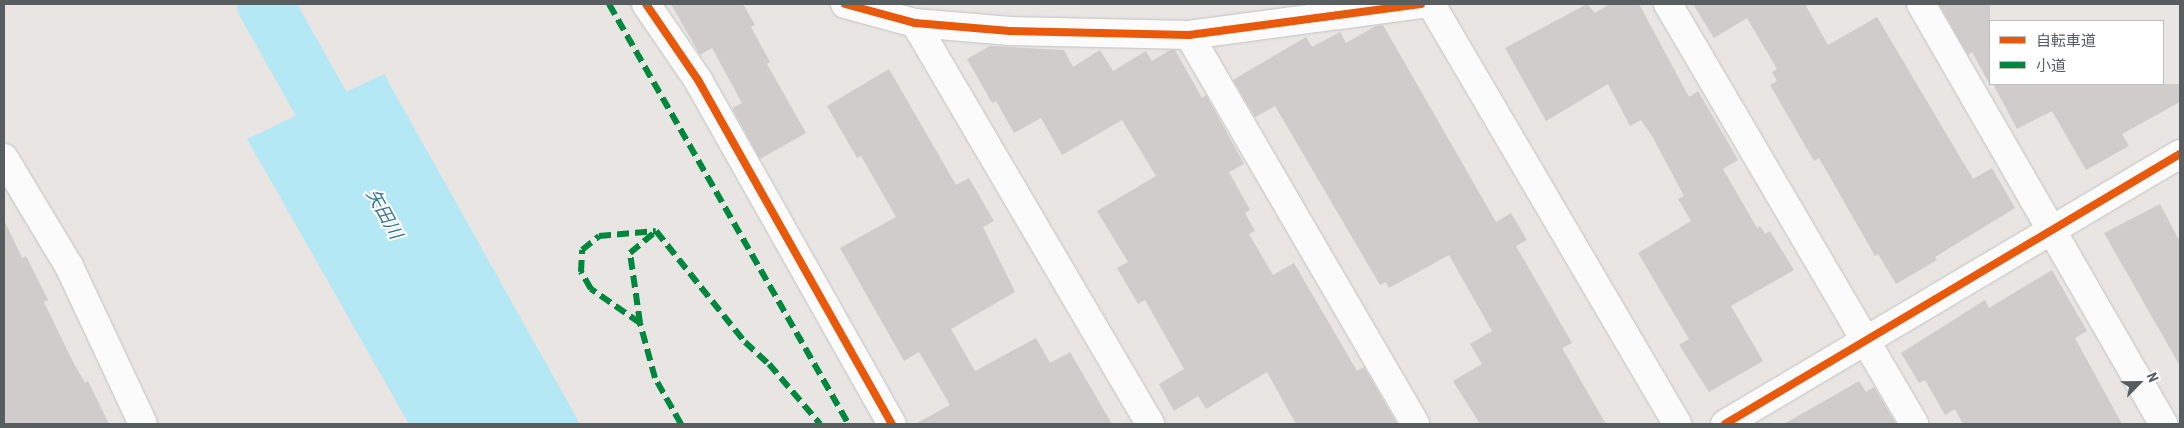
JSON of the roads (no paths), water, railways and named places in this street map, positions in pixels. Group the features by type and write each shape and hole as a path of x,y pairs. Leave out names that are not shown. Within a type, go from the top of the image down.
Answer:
{"street":[{"path":"646,4 698,80 892,424"},
{"path":"845,4 915,22 1010,31 1189,35 1421,4"},
{"path":"1431,4 1677,424"},
{"path":"1668,4 1914,424"},
{"path":"1922,4 2050,230 2164,424"},
{"path":"915,22 1150,424"},
{"path":"1189,35 1415,424"},
{"path":"1725,424 2180,154"},
{"path":"4,158 68,266 143,424"}],"water":[{"path":"384,74 580,424 409,424 247,139"}],"waterway":[{"name":"矢田川","path":"265,4 359,171"}]}
